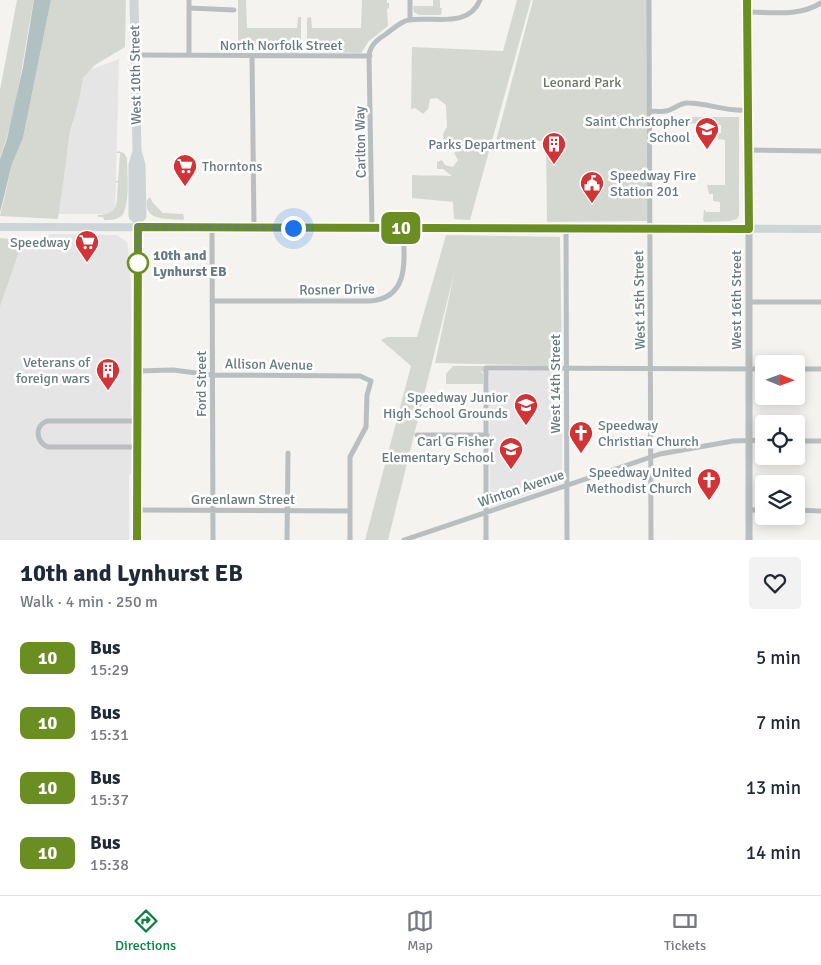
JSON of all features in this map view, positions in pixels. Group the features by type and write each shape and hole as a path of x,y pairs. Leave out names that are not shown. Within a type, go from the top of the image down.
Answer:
{"main road":[{"name":"West 10th Street","path":"134,0 137,151 133,165 133,216 138,224 137,540"},
{"path":"0,227 138,224 212,227 821,229"}],"street":[{"path":"189,55 190,0"},
{"path":"410,0 410,20"},
{"path":"370,56 371,48 376,41 399,25 410,20 460,18 472,12 480,0"},
{"name":"West 15th Street","path":"649,0 651,540"},
{"name":"West 16th Street","path":"747,0 749,540"},
{"path":"747,12 799,12 811,9 821,3"},
{"path":"190,8 234,10"},
{"name":"North Norfolk Street","path":"135,55 370,56"},
{"path":"252,56 254,227"},
{"name":"Carlton Way","path":"370,56 372,228"},
{"path":"650,111 667,112 690,102 701,103 724,110 748,110"},
{"path":"748,150 821,151"},
{"name":"Ford Street","path":"212,227 213,540"},
{"name":"Rosner Drive","path":"212,301 370,302 382,299 394,292 403,275 403,228"},
{"name":"West 14th Street","path":"566,228 567,540"},
{"path":"749,302 821,302"},
{"path":"486,540 486,368 755,369"},
{"path":"805,369 821,370"},
{"name":"Allison Avenue","path":"137,371 176,370 212,375 360,376 370,381 367,395 366,427 350,457 350,511"},
{"path":"137,421 47,421 41,424 38,430 38,437 42,444 48,447 137,447"},
{"path":"417,435 486,435"},
{"name":"Winton Avenue","path":"406,540 660,454 724,442 755,440"},
{"path":"805,441 821,441"},
{"path":"287,540 288,453"},
{"name":"Greenlawn Street","path":"137,510 350,511"},
{"path":"749,510 755,510"},
{"path":"805,510 821,510"},
{"path":"350,511 350,540"}],"shaded area":[{"path":"34,0 51,0 23,138 12,164 0,212 0,159 7,139 23,67"},
{"path":"119,59 115,214 56,214 82,73"},
{"path":"49,234 117,235 127,242 131,286 129,540 0,540 0,307 23,240 47,244"},
{"name":"Speedway Junior High School Grounds","path":"489,371 562,371 562,482 490,508"}],"green space":[{"path":"17,0 34,0 12,120 0,158 0,90"},
{"path":"51,0 126,0 125,47 95,65 83,78 70,133 58,219 0,216 12,164 23,138"},
{"path":"238,0 246,0 247,28 297,28 298,17 301,17 301,47 298,53 238,51"},
{"path":"362,0 387,0 389,8 387,9 388,26 369,41 361,53 310,52 307,47 307,18 311,17 312,28 361,28"},
{"path":"433,0 440,0 441,15 419,15 414,12 413,6 433,6"},
{"path":"517,0 531,0 470,220 454,219 453,202 412,198 412,175 452,176 443,169 437,169 437,162 442,160 445,165 453,167 458,160 454,153 458,150 459,145 448,150 444,148 443,134 447,127 446,105 437,98 430,99 428,109 423,114 415,108 411,109 412,47 503,51"},
{"name":"Leonard Park","path":"533,0 649,0 650,221 547,222 546,141 496,141"},
{"path":"686,117 739,117 739,215 737,219 705,222 703,220 704,209 706,212 720,212 720,202 713,201 713,194 709,194 707,185 725,185 725,140 718,139 717,133 721,133 721,125 718,125 717,122 686,124"},
{"path":"118,151 124,153 127,158 128,190 126,207 120,217 104,220 103,217 98,217 98,215 111,212 116,206 118,183 114,181 118,181 120,153 116,153"},
{"path":"150,197 163,213 183,214 183,220 164,219 152,215 147,207 147,200"},
{"path":"446,235 560,237 562,366 435,363 455,270 388,540 365,540 411,366 381,340 387,337 417,337"},
{"path":"0,238 23,240 0,307"},
{"path":"453,366 484,366 484,372 481,371 483,374 483,384 446,384 446,374"}],"bus line":[{"name":"10","path":"137,540 136,352 138,227 749,229 747,0"}],"place":[{"name":"Saint Christopher School","path":"707,150"},
{"name":"Parks Department","path":"554,165"},
{"name":"Thorntons","path":"185,187"},
{"name":"Speedway Fire Station 201","path":"592,204"},
{"name":"Speedway","path":"87,263"},
{"name":"10th and Lynhurst EB","path":"138,263"},
{"name":"Veterans of foreign wars","path":"108,391"},
{"name":"Speedway Junior High School Grounds","path":"526,426"},
{"name":"Speedway Christian Church","path":"581,454"},
{"name":"Carl G Fisher Elementary School","path":"511,470"},
{"name":"Speedway United Methodist Church","path":"709,501"}],"route":[{"path":"138,263 138,227 293,228"}]}
